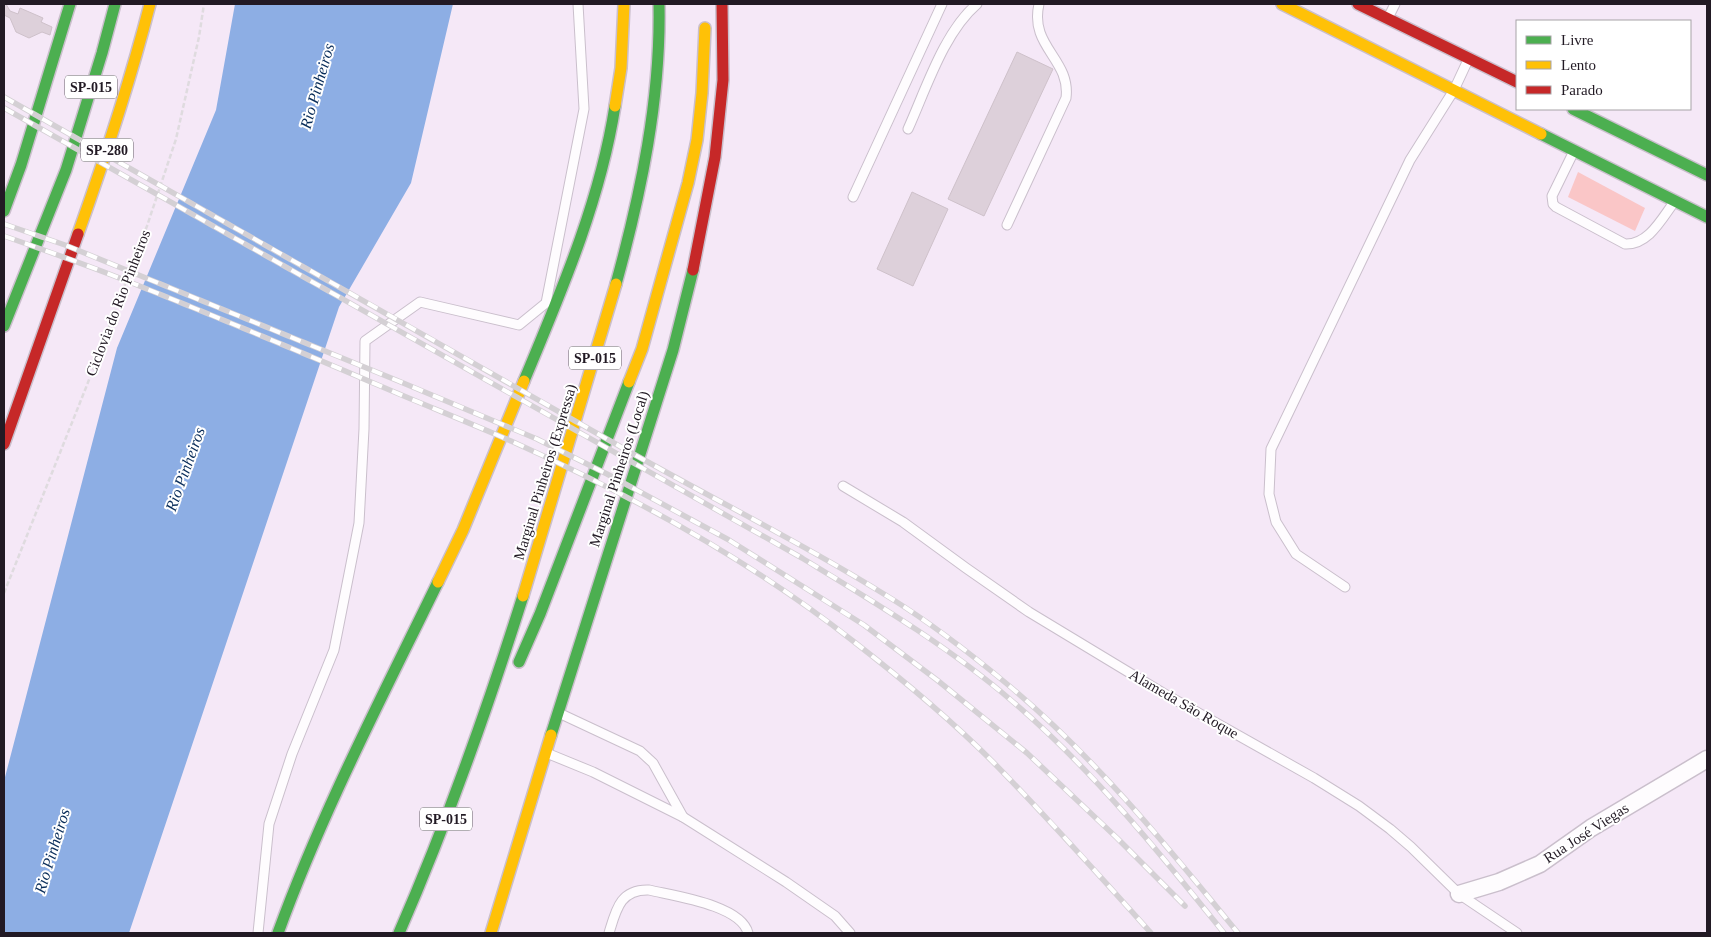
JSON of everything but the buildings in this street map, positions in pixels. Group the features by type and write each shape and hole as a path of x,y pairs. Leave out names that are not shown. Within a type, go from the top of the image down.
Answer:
{"main road":[{"path":"4,211 21,166 70,4"},
{"name":"SP-015","path":"4,326 66,170 115,4"},
{"name":"SP-280","path":"4,444 111,141 134,67 150,4"},
{"path":"278,933 296,883 341,782 463,530 586,225 611,131 621,68 624,4"},
{"name":"Marginal Pinheiros (Expressa)","path":"398,933 424,878 490,704 592,369 635,210 650,132 656,76 659,4"},
{"name":"Marginal Pinheiros (Local)","path":"491,933 558,713 673,350 699,245 715,158 723,80 722,4"},
{"path":"1282,4 1574,151 1615,166 1675,201 1707,217"},
{"path":"1358,4 1516,82"},
{"path":"513,673 540,614 639,359 659,293 688,183 697,140 702,93 706,18"},
{"path":"44,90 60,75"},
{"path":"1575,110 1629,141 1707,174"},
{"path":"490,704 506,686"}],"street":[{"name":"Rua José Viegas","path":"1459,894 1500,882 1540,864 1592,828 1707,759"}],"lane":[{"path":"258,933 269,824 292,754 334,650 359,523 364,429 365,341 420,302 519,326 546,303 584,109 578,4"},
{"path":"853,197 942,4"},
{"path":"908,129 946,42 959,22 977,4"},
{"path":"1007,225 1066,98 1067,90 1063,72 1048,50 1038,29 1039,4"},
{"path":"1388,18 1395,4"},
{"path":"1345,587 1296,554 1276,522 1269,494 1271,449 1410,160 1454,90 1469,58"},
{"path":"1574,151 1552,196 1553,204 1625,244 1638,242 1646,238 1675,201"},
{"name":"Alameda São Roque","path":"843,486 903,522 1029,612 1162,693 1314,778 1359,806 1411,846 1459,894 1517,933"},
{"path":"558,713 640,751 653,763 684,817"},
{"path":"546,753 593,772 684,817 786,882 835,916 850,933"},
{"path":"609,933 621,902 627,894 639,890 649,890 711,906 733,915 743,922 748,933"}],"path":[{"name":"Ciclovia do Rio Pinheiros","path":"4,593 87,385 150,218 176,139 199,36 204,4"}],"shaded area":[{"path":"1578,172 1645,208 1635,231 1568,197"}],"water":[{"name":"Rio Pinheiros","path":"235,4 453,4 411,183 339,307 129,933 4,933 4,781 117,348 216,110"}],"railway":[{"path":"4,97 621,447 825,559 922,619 1007,684 1070,741 1128,803 1238,933"},
{"path":"4,108 802,558 936,643 1012,701 1070,755 1124,812 1224,933"},
{"path":"4,224 65,245 537,439 607,474 729,540 864,625 937,680 1027,753 1117,838 1185,906"},
{"path":"4,236 164,296 511,441 601,484 731,556 814,611 890,670 943,715 1013,783 1151,933"}],"traffic: fast":[{"path":"4,211 21,165 70,4"},
{"path":"4,326 66,170 115,4"},
{"path":"616,284 634,215 648,145 657,75 659,4"},
{"path":"524,381 578,246 600,177 615,106"},
{"path":"1575,110 1707,175"},
{"path":"1541,134 1707,217"},
{"path":"551,735 673,350 693,270"},
{"path":"519,662 540,614 629,382"},
{"path":"278,933 333,799 438,582"},
{"path":"399,933 434,850 466,766 523,596"}],"traffic: slow":[{"path":"78,234 117,120 150,4"},
{"path":"615,106 621,68 624,4"},
{"path":"1282,4 1541,134"},
{"path":"629,382 642,349 688,183 697,140 702,93 705,28"},
{"path":"523,596 616,284"},
{"path":"438,582 463,530 524,381"},
{"path":"491,933 551,735"}],"traffic: jam":[{"path":"693,270 715,157 723,80 722,4"},
{"path":"1358,4 1516,82"},
{"path":"4,444 78,234"}]}
